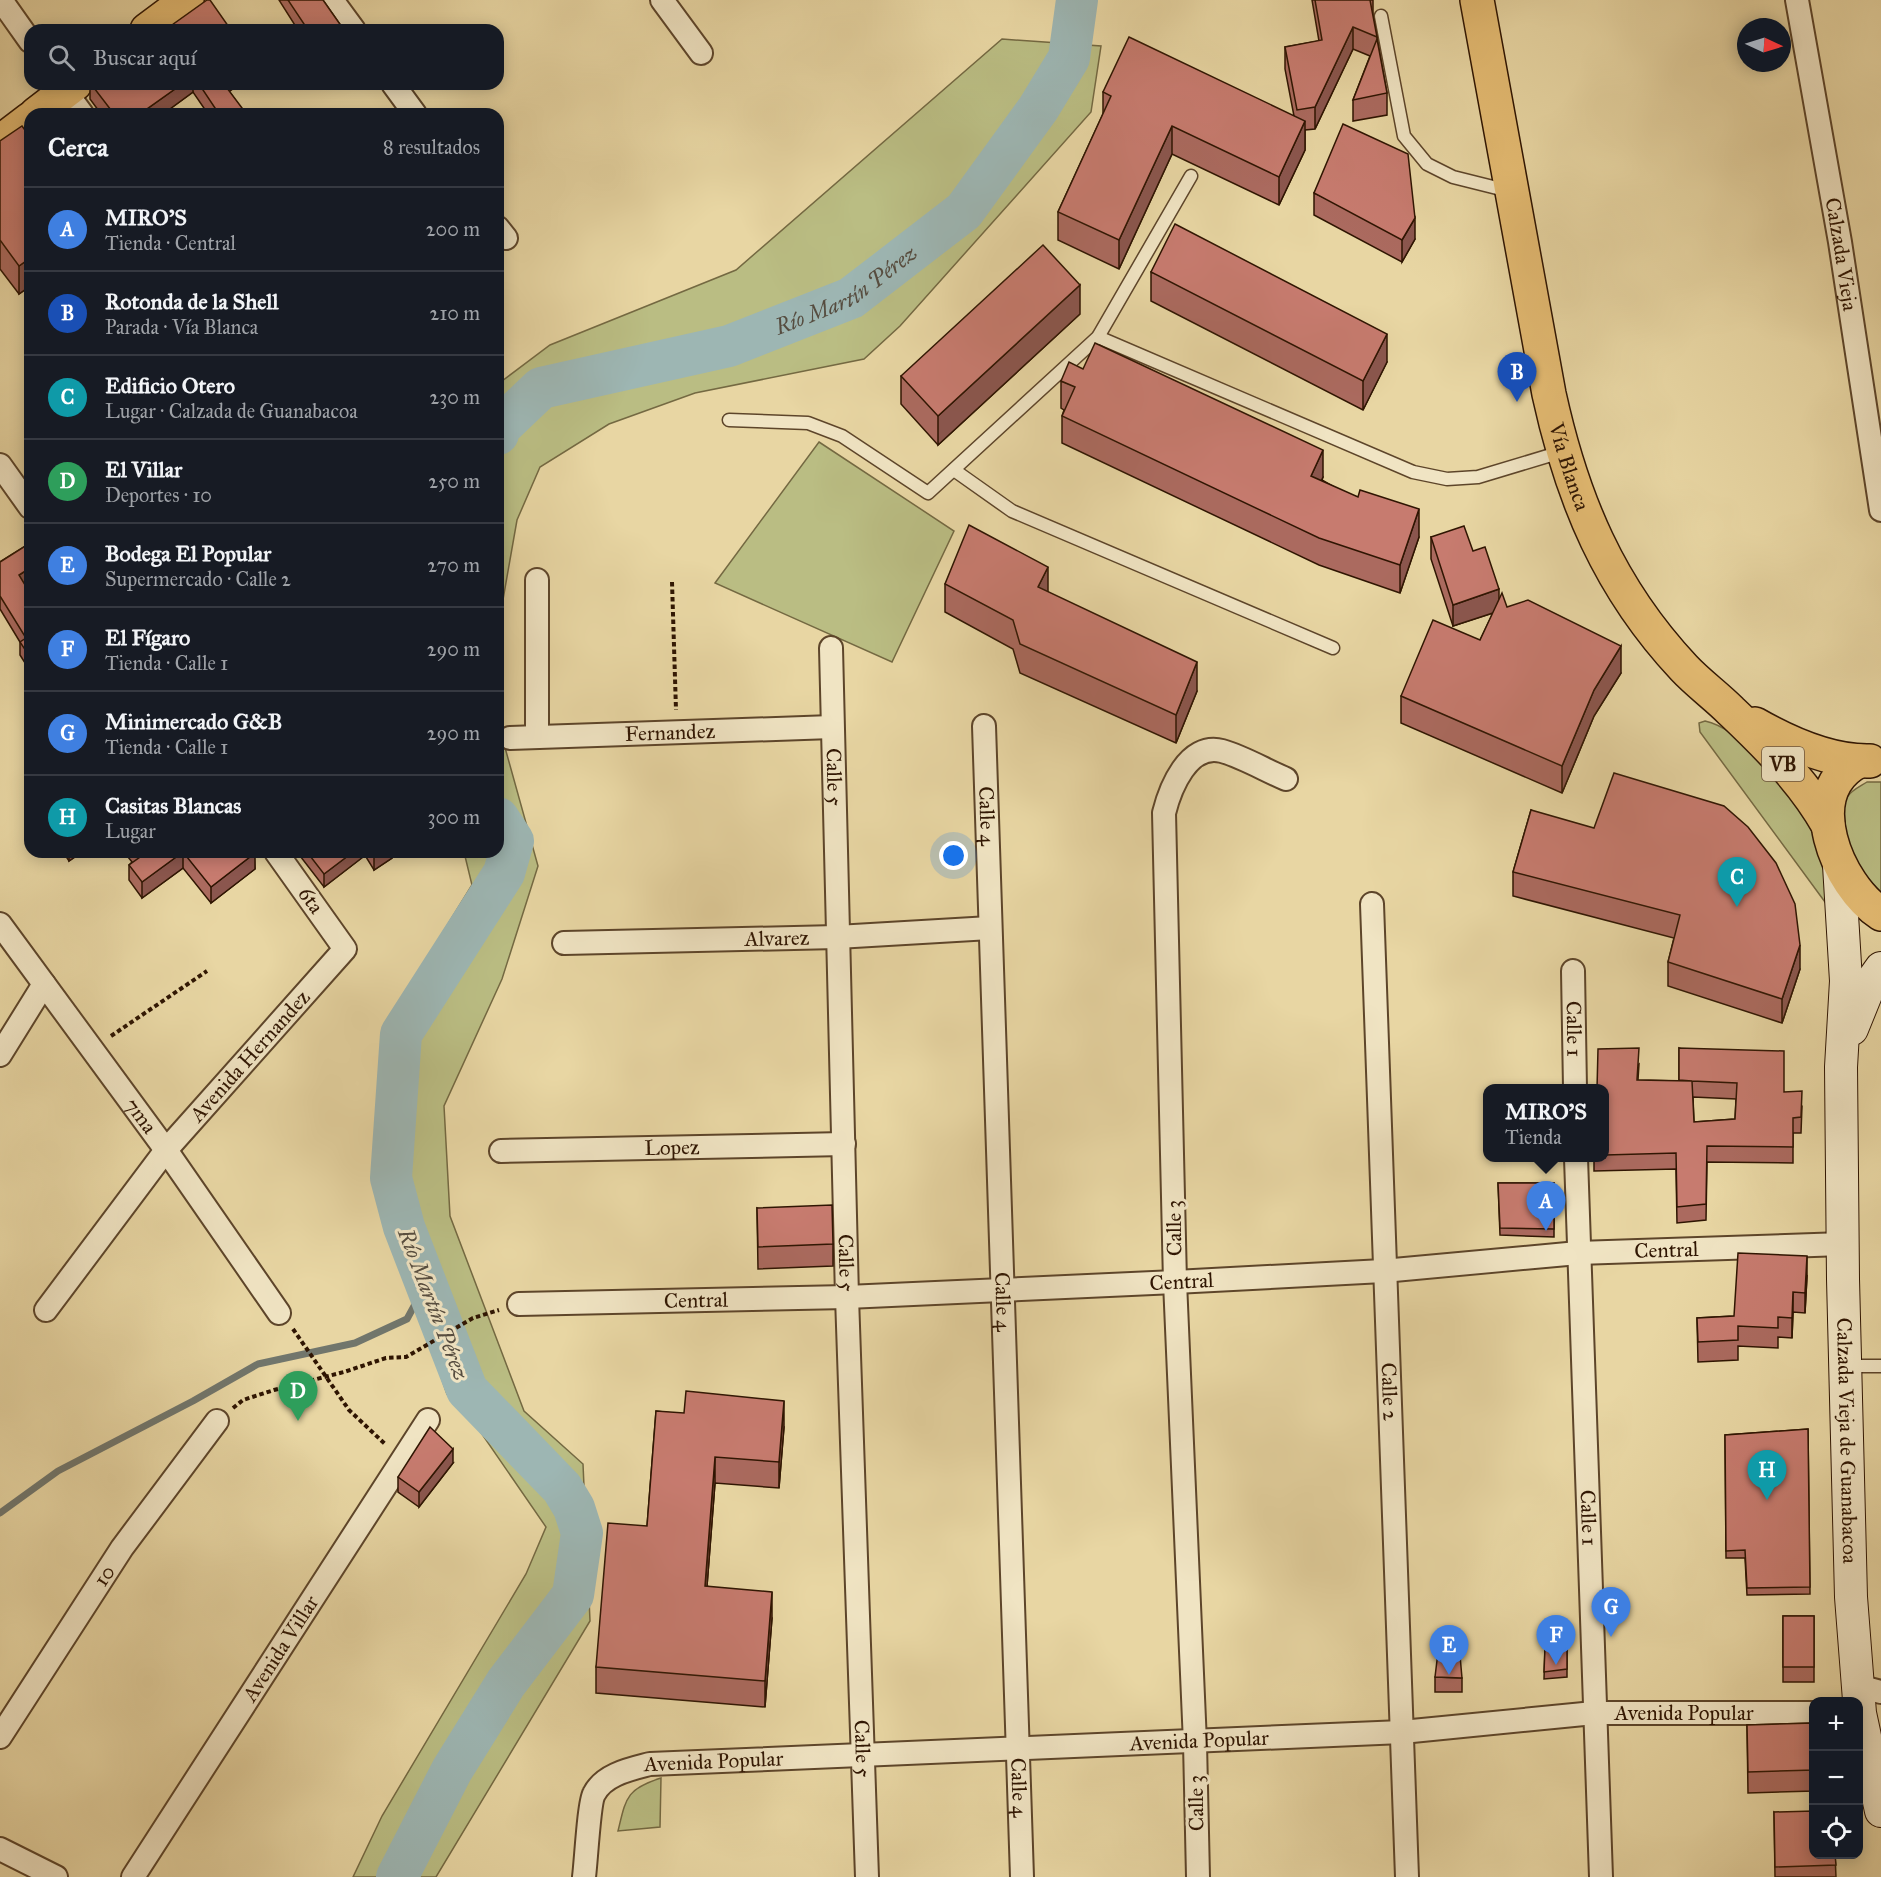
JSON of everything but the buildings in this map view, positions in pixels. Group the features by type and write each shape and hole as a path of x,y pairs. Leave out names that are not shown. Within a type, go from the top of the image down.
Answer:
{"main road":[{"path":"155,24 187,0"},
{"name":"Vía Blanca","path":"1477,0 1561,452 1580,506 1629,598 1684,668 1730,710 1800,784 1828,825"},
{"path":"46,108 71,93"},
{"path":"0,142 24,124"},
{"name":"Vía Blanca","path":"1730,710 1768,731 1815,752 1875,761"},
{"name":"VB","path":"1875,761 1837,778 1829,804 1828,825 1839,865 1850,884 1881,914"},
{"path":"1839,865 1846,981 1841,1067"},
{"path":"1841,1067 1863,1000 1881,968"},
{"name":"Calzada Vieja de Guanabacoa","path":"1841,1067 1851,1596 1881,1811"}],"street":[{"path":"1,0 24,33"},
{"path":"332,0 350,24"},
{"path":"662,0 700,53"},
{"name":"Calzada Vieja","path":"1797,0 1873,418 1881,510"},
{"path":"397,90 411,108"},
{"path":"0,465 24,499"},
{"path":"537,580 537,737"},
{"name":"Calle 5","path":"831,648 847,1297 867,1877"},
{"name":"Calle 4","path":"984,726 1000,1289 1022,1877"},
{"name":"Fernandez","path":"510,738 832,727"},
{"name":"Calle 3","path":"1197,1877 1195,1743 1175,1282 1164,813 1170,790 1183,768 1205,753 1220,751 1286,779"},
{"name":"6ta","path":"280,858 345,949"},
{"name":"Calle 2","path":"1372,904 1383,1271 1407,1877"},
{"name":"7ma","path":"0,924 166,1150 279,1313"},
{"name":"Alvarez","path":"564,943 837,937 990,928"},
{"name":"Avenida Hernandez","path":"46,1310 166,1150 345,949"},
{"name":"Calle 1","path":"1574,971 1575,1084"},
{"path":"0,1055 44,984"},
{"name":"Lopez","path":"501,1152 844,1144"},
{"name":"Calle 1","path":"1576,1162 1601,1877"},
{"name":"Central","path":"519,1304 847,1297 1383,1271 1578,1252 1843,1244"},
{"name":"Avenida Villar","path":"133,1877 428,1420"},
{"name":"10","path":"0,1737 122,1548 217,1421"},
{"name":"Avenida Popular","path":"584,1877 593,1794 612,1777 650,1764 1195,1743 1402,1732 1594,1713 1809,1713"},
{"path":"0,1860 0,1849 56,1877"}],"lane":[{"path":"1382,16 1404,136 1426,164 1453,177 1511,191"},
{"path":"729,420 808,423 842,436 928,493 1098,337 1191,176"},
{"path":"1098,337 1413,472 1447,479 1478,477 1561,452"},
{"path":"954,470 1012,511 1333,648"},
{"path":"1846,1366 1881,1366"}],"path":[{"path":"672,582 676,732"},
{"path":"92,1049 207,971"},
{"path":"217,1421 243,1400 386,1358 405,1357 417,1347 473,1318"},
{"path":"306,1343 323,1368 325,1377 349,1410 402,1460"}],"green space":[{"path":"1002,39 1101,46 1091,112 900,326 864,359 695,393 609,424 540,467 517,520 504,594 504,380 550,345 736,270"},
{"path":"819,442 954,531 892,662 715,583"},
{"path":"1705,721 1719,726 1750,748 1780,779 1804,811 1812,824 1819,844 1836,917 1700,732 1699,723"},
{"path":"504,744 538,866 502,979 444,1106 450,1216 524,1411 583,1464 590,1621 436,1877 353,1877 382,1816 526,1574 546,1527 473,1421 447,1394 392,1236 404,996 472,885 465,858 504,858"},
{"path":"1867,782 1881,782 1881,892 1863,872 1848,848 1841,822 1842,809 1848,796"},
{"path":"661,1778 660,1827 618,1831 629,1796 641,1786"}],"waterway":[{"name":"Río Martín Pérez","path":"504,423 541,388 729,346 851,298 964,211 1038,109 1069,58 1077,0"},
{"name":"Río Martín Pérez","path":"397,1877 452,1770 506,1683 573,1595 582,1533 574,1508 562,1488 467,1390 404,1227 391,1178 401,1034 504,873 513,841 504,827"},
{"path":"0,1513 58,1471 193,1401 258,1364 355,1343 407,1319 425,1286"}],"place":[{"name":"Rotonda de la Shell","path":"1517,402"},
{"name":"Edificio Otero","path":"1737,907"},
{"name":"MIRO'S","path":"1546,1231"},
{"name":"El Villar","path":"298,1421"},
{"name":"Casitas Blancas","path":"1767,1500"},
{"name":"Minimercado G&B","path":"1611,1637"},
{"name":"El Fígaro","path":"1556,1665"},
{"name":"Bodega El Popular","path":"1449,1675"}]}
